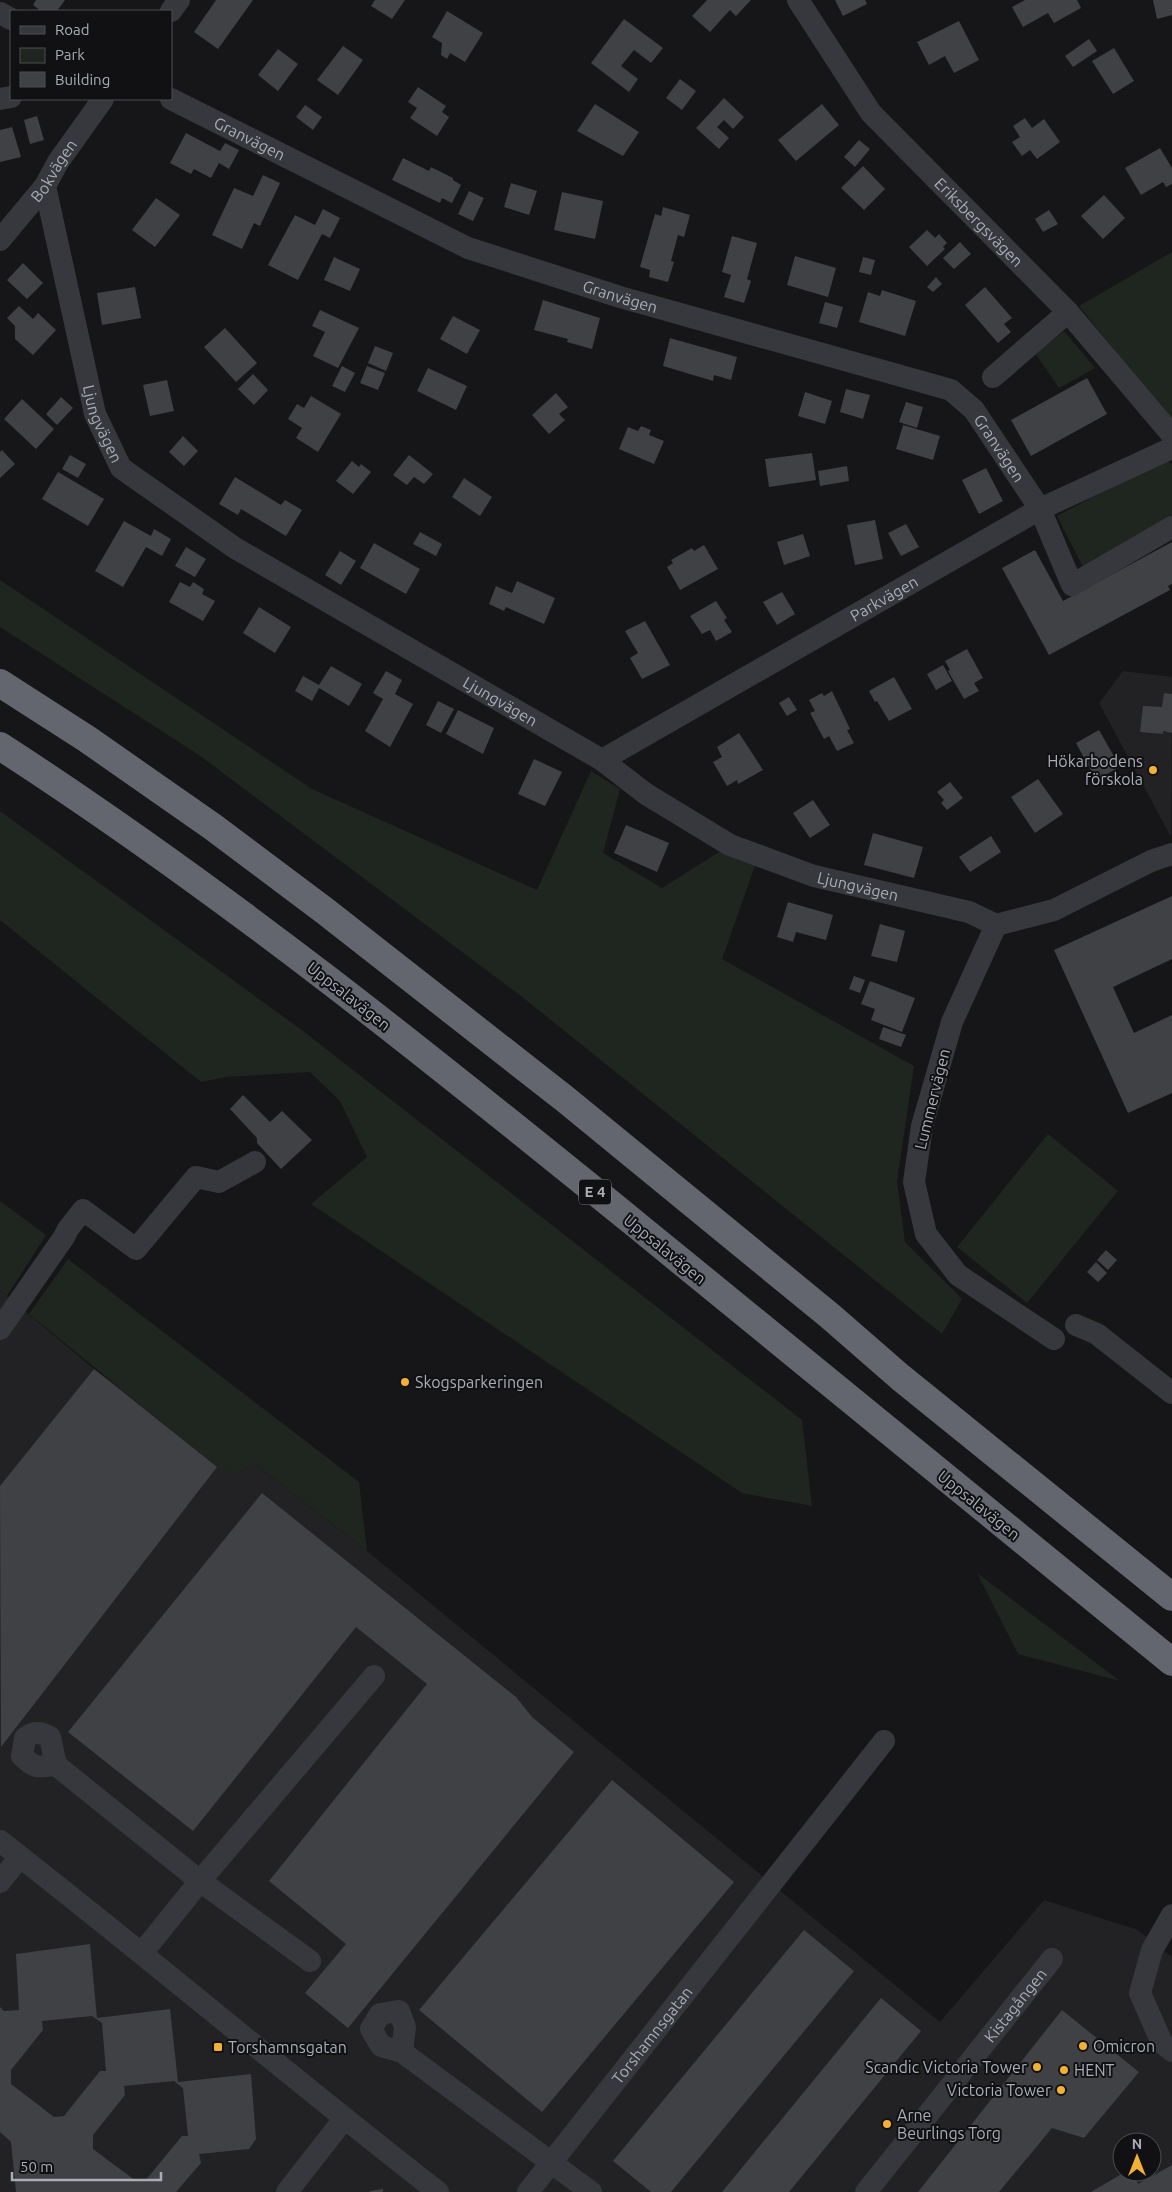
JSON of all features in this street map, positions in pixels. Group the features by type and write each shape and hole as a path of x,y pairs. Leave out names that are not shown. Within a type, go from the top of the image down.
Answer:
{"highway":[{"path":"0,683 87,739 213,827 325,911 565,1099 830,1316 900,1378 1172,1597"},
{"name":"Uppsalavägen","path":"0,746 60,785 288,948 529,1138 1172,1662"}],"street":[{"name":"Eriksbergsvägen","path":"798,0 871,113 1068,312 1172,435"},
{"name":"Bokvägen","path":"0,240 46,186 58,162 99,100"},
{"name":"Granvägen","path":"172,100 468,248 620,297 950,390 974,410 1040,509 1072,585 1172,527"},
{"name":"Ljungvägen","path":"46,186 95,414 121,468 235,548 602,760 646,794 730,844 814,876 969,912 996,925"},
{"path":"993,377 1068,312"},
{"name":"Parkvägen","path":"602,760 1040,509 1172,448"},
{"path":"996,925 1054,910 1151,861 1172,854"},
{"name":"Lummervägen","path":"996,925 952,1022 922,1126 914,1182 926,1234 958,1275 1054,1339"},
{"path":"0,1329 68,1229 84,1210 136,1249 196,1176 219,1182 255,1162"},
{"path":"1076,1326 1097,1334 1172,1393"},
{"path":"142,1953 200,1881 374,1676"},
{"name":"Torshamnsgatan","path":"528,2192 884,1741"},
{"path":"56,1765 200,1881 310,1961"},
{"path":"0,1842 142,1953 438,2192"},
{"path":"0,1882 20,1857"},
{"path":"1172,1915 1152,1950 1140,1993 1162,2043 1172,2052"},
{"name":"Kistagången","path":"866,2192 1052,1959"},
{"path":"402,2052 591,2192"},
{"path":"287,2192 344,2118"}],"shaded area":[{"name":"Hökarbodens förskola","path":"1123,671 1172,677 1171,837 1099,703"},
{"path":"0,1290 94,1369 238,1474 254,1463 367,1551 940,2022 1044,1900 1138,1930 1172,1957 1172,2192 0,2192"}],"green space":[{"path":"1172,252 1172,422 1079,306"},
{"path":"1064,331 1095,368 1059,388 1035,353"},
{"path":"1165,459 1172,464 1172,519 1084,569 1057,516"},
{"path":"0,580 312,789 537,890 591,771 620,789 603,853 662,888 727,847 756,863 722,959 914,1066 897,1181 905,1242 962,1299 942,1334 521,996 199,755 0,627"},
{"path":"0,811 303,1031 802,1420 812,1506 742,1493 311,1204 367,1157 340,1101 310,1072 226,1077 201,1082 0,920"},
{"path":"1048,1134 1118,1191 1027,1303 957,1247"},
{"path":"0,1201 46,1235 7,1296 0,1290"},
{"path":"68,1259 359,1482 367,1551 254,1463 238,1474 217,1467 29,1314"},
{"path":"977,1573 1120,1681 1018,1654"}],"building":[{"path":"36,0 65,0 58,10 40,10 33,5"},
{"path":"216,0 253,0 218,49 194,32"},
{"path":"375,0 405,0 392,19 371,6"},
{"path":"707,0 751,0 736,16 730,10 710,32 692,16"},
{"path":"835,0 865,0 867,4 843,16"},
{"path":"1025,0 1077,0 1081,8 1054,23 1048,13 1023,27 1012,7"},
{"path":"1153,0 1172,0 1172,15 1157,19"},
{"path":"447,11 483,33 465,62 450,53 447,59 441,55 442,43 432,37"},
{"path":"624,19 663,48 651,63 634,50 621,66 638,79 629,92 591,63"},
{"path":"959,21 979,60 954,73 945,56 929,65 917,42"},
{"path":"1089,39 1097,51 1073,67 1065,56"},
{"path":"343,46 363,60 338,95 317,80"},
{"path":"1114,48 1134,81 1113,94 1092,61"},
{"path":"278,49 298,64 278,91 258,75"},
{"path":"680,79 696,91 682,110 666,98"},
{"path":"418,87 446,106 442,112 449,117 437,136 410,118 417,108 408,102"},
{"path":"724,98 744,117 733,129 724,120 717,127 729,138 719,149 696,128"},
{"path":"595,104 639,132 623,156 577,131"},
{"path":"822,104 839,125 796,161 778,140"},
{"path":"305,105 322,117 313,130 296,117"},
{"path":"37,116 44,140 30,144 24,120"},
{"path":"1025,118 1032,128 1044,119 1060,142 1037,159 1030,150 1022,156 1012,142 1020,137 1013,126"},
{"path":"12,127 21,157 0,162 0,130"},
{"path":"186,133 220,151 225,143 239,150 229,169 219,163 211,178 194,169 191,174 170,163"},
{"path":"859,140 870,149 855,167 844,157"},
{"path":"1160,148 1172,168 1172,184 1166,187 1163,182 1141,195 1125,168"},
{"path":"403,158 429,171 431,167 453,178 453,180 461,185 452,203 442,198 440,203 392,180"},
{"path":"863,166 885,189 864,210 841,188"},
{"path":"263,175 280,183 260,226 254,223 242,249 212,235 234,188 253,196"},
{"path":"511,183 537,191 529,215 504,207"},
{"path":"469,191 484,198 473,221 458,214"},
{"path":"562,192 603,201 595,239 554,230"},
{"path":"1104,195 1125,218 1103,239 1081,216"},
{"path":"156,198 180,215 155,247 132,230"},
{"path":"663,207 690,215 684,237 678,235 671,261 674,262 668,282 649,277 650,270 640,267 655,214 661,216"},
{"path":"323,209 340,218 330,238 322,234 298,280 268,265 295,215 315,225"},
{"path":"1049,210 1058,224 1043,232 1035,219"},
{"path":"927,230 935,238 939,234 947,243 943,247 945,249 927,266 909,247"},
{"path":"732,236 757,243 747,279 751,281 744,303 724,297 731,275 722,272"},
{"path":"960,242 971,254 954,269 943,258"},
{"path":"795,256 836,268 828,297 787,285"},
{"path":"334,257 360,269 350,291 324,280"},
{"path":"863,257 875,260 871,275 859,272"},
{"path":"23,263 43,283 27,299 7,280"},
{"path":"936,277 942,284 933,292 927,287"},
{"path":"135,287 141,318 102,325 97,293"},
{"path":"985,287 1012,318 1004,324 1011,332 998,343 965,305"},
{"path":"882,290 916,301 905,336 859,322 868,292 880,296"},
{"path":"543,300 600,318 592,349 567,342 568,339 534,330"},
{"path":"825,302 843,307 837,328 819,323"},
{"path":"19,306 33,319 38,313 56,330 33,355 15,339 15,326 7,318"},
{"path":"320,310 359,328 338,368 313,356 325,332 312,326"},
{"path":"453,316 480,330 467,354 440,339"},
{"path":"225,328 257,363 236,382 204,347"},
{"path":"670,338 737,357 731,380 714,375 713,381 663,366"},
{"path":"375,346 393,353 386,371 368,363"},
{"path":"342,366 355,373 345,392 332,386"},
{"path":"367,366 385,373 378,390 360,383"},
{"path":"428,368 467,386 456,410 417,391"},
{"path":"253,374 268,390 254,405 238,389"},
{"path":"1087,378 1107,414 1031,456 1011,420"},
{"path":"167,380 174,411 150,416 143,385"},
{"path":"846,389 870,395 863,419 840,412"},
{"path":"805,392 832,401 825,424 798,416"},
{"path":"556,393 568,407 559,414 565,420 549,434 532,415"},
{"path":"311,396 341,414 318,452 296,438 302,428 288,419 297,404 304,408"},
{"path":"61,397 73,408 57,425 46,414"},
{"path":"22,399 54,429 36,449 4,419"},
{"path":"906,402 923,407 917,428 899,422"},
{"path":"903,425 940,436 933,460 896,449"},
{"path":"641,426 651,430 649,435 664,441 654,464 619,449 628,427 638,431"},
{"path":"183,436 198,451 184,466 169,452"},
{"path":"2,450 15,464 0,478 0,452"},
{"path":"812,453 816,480 769,487 765,459"},
{"path":"70,455 86,464 78,478 62,469"},
{"path":"409,455 433,474 424,484 414,477 407,485 393,475"},
{"path":"352,461 359,467 361,464 371,472 353,494 336,481"},
{"path":"847,466 849,481 820,486 818,471"},
{"path":"986,468 1003,501 979,514 962,480"},
{"path":"58,472 104,499 88,526 42,499"},
{"path":"235,477 281,505 285,500 302,510 286,536 241,509 238,515 219,504"},
{"path":"464,478 492,497 480,516 452,497"},
{"path":"875,520 883,559 855,565 847,525"},
{"path":"124,521 151,536 154,529 171,539 162,556 146,547 123,587 95,571"},
{"path":"906,524 919,547 901,556 888,533"},
{"path":"420,532 442,544 436,556 413,544"},
{"path":"803,534 810,556 784,565 777,542"},
{"path":"1172,542 1172,584 1168,586 1170,590 1049,655 1002,568 1035,550 1063,601"},
{"path":"374,543 420,569 406,594 360,568"},
{"path":"704,545 718,569 680,590 667,567 673,563 671,560 692,548 694,551"},
{"path":"186,547 206,559 195,577 175,566"},
{"path":"340,551 356,561 341,585 325,575"},
{"path":"517,581 555,598 544,624 506,607 504,611 489,604 496,586 512,593"},
{"path":"180,582 190,587 193,582 204,589 202,594 215,601 203,621 169,602"},
{"path":"782,592 795,614 777,625 763,602"},
{"path":"716,601 727,618 724,620 732,632 716,641 710,630 702,634 690,616"},
{"path":"259,607 291,627 275,653 243,633"},
{"path":"645,621 670,665 642,679 630,658 638,653 625,631"},
{"path":"967,649 983,678 974,683 979,691 964,699 948,671 950,670 945,661"},
{"path":"943,665 952,681 936,690 927,674"},
{"path":"331,666 362,684 349,706 319,688 312,701 295,691 303,676 319,685"},
{"path":"386,671 402,680 395,694 413,704 390,747 365,731 383,699 373,693"},
{"path":"894,677 912,709 889,721 869,691"},
{"path":"832,691 850,729 847,730 854,743 837,751 829,736 824,739 810,713 815,711 809,700 822,693 824,696"},
{"path":"1164,693 1172,694 1172,733 1163,731 1163,734 1140,732 1143,706 1162,707"},
{"path":"789,697 797,710 787,716 779,703"},
{"path":"438,701 454,709 441,733 426,725"},
{"path":"458,710 494,728 483,754 446,734"},
{"path":"1099,730 1120,767 1096,780 1076,743"},
{"path":"739,733 763,770 738,784 737,780 727,786 713,762 722,757 717,747"},
{"path":"534,759 562,772 545,806 518,794"},
{"path":"1038,779 1063,814 1035,833 1011,797"},
{"path":"950,782 963,798 947,810 941,803 944,800 937,792"},
{"path":"813,800 830,825 810,838 793,813"},
{"path":"626,825 669,843 657,872 614,853"},
{"path":"873,833 923,847 914,878 864,865"},
{"path":"991,836 1001,852 970,872 959,857"},
{"path":"1172,896 1172,959 1113,987 1134,1033 1172,1015 1172,1093 1128,1113 1054,950"},
{"path":"788,902 833,915 826,940 796,932 793,942 777,937"},
{"path":"880,924 905,931 897,962 871,956"},
{"path":"854,976 865,980 860,993 849,989"},
{"path":"870,981 915,998 902,1032 871,1020 875,1009 861,1004"},
{"path":"883,1027 906,1035 901,1047 879,1039"},
{"path":"243,1095 270,1122 282,1111 312,1140 281,1169 257,1143 257,1138 230,1109"},
{"path":"1106,1250 1117,1260 1108,1270 1097,1260"},
{"path":"1096,1262 1107,1273 1098,1282 1087,1272"},
{"path":"94,1369 217,1467 1,1747 0,1486"},
{"path":"262,1493 516,1697 532,1717 574,1752 348,2028 305,1993 346,1944 269,1881 427,1684 356,1627 193,1831 68,1732"},
{"path":"612,1780 734,1882 542,2112 419,2010"},
{"path":"804,1930 854,1971 671,2192 651,2192 613,2161"},
{"path":"90,1944 97,2018 170,2009 178,2082 251,2074 256,2139 249,2149 199,2154 201,2163 176,2192 16,2192 11,2142 0,2132 0,2007 4,2011 19,2010 16,1954","holes":["92,2016 102,2023 106,2071 100,2071 64,2116 54,2117 11,2084 11,2070 43,2030 42,2021","174,2081 183,2088 188,2136 182,2136 145,2181 136,2181 93,2149 93,2135 125,2095 124,2086"]},
{"path":"881,1998 921,2031 789,2192 722,2192"},
{"name":"Victoria Tower","path":"1062,2010 1139,2072 1084,2138 1052,2128 999,2192 918,2192"},
{"path":"1172,2165 1172,2192 1091,2192 1112,2180 1112,2182 1137,2182 1138,2184 1142,2182 1162,2182 1162,2171"},
{"path":"383,2189 383,2192 370,2192 370,2191"}],"place":[{"name":"Hökarbodens förskola","path":"1153,770"},
{"name":"Skogsparkeringen","path":"405,1382"},
{"name":"Omicron","path":"1083,2046"},
{"name":"Torshamnsgatan","path":"218,2047"},
{"name":"Scandic Victoria Tower","path":"1037,2067"},
{"name":"HENT","path":"1064,2070"},
{"name":"Victoria Tower","path":"1061,2090"},
{"name":"Arne Beurlings Torg","path":"887,2124"}]}
